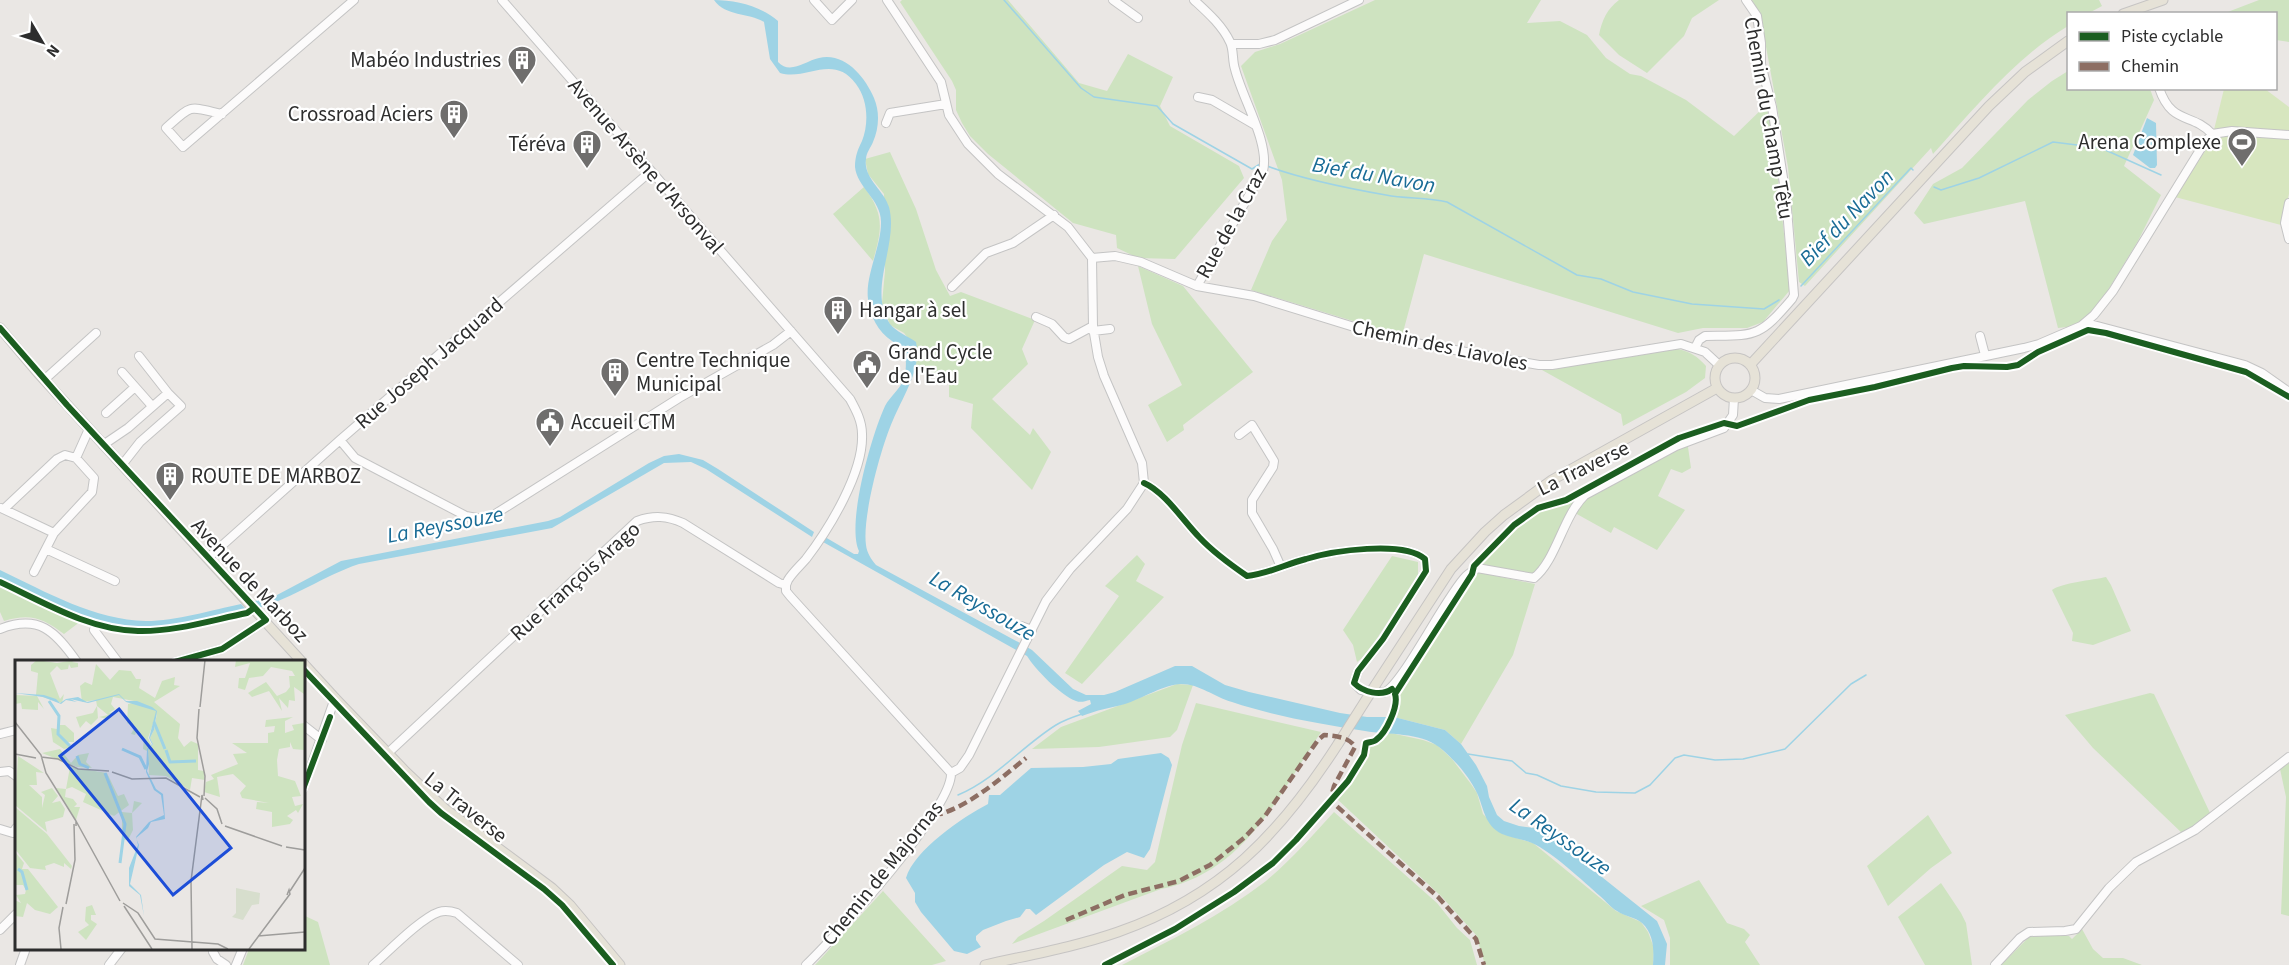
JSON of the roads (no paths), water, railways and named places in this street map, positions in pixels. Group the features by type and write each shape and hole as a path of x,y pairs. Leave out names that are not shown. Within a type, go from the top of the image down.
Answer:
{"main road":[{"path":"2129,12 2163,0"},
{"path":"1750,365 1989,106 2025,72 2067,42"},
{"name":"Avenue de Marboz","path":"0,328 103,445 301,660"},
{"path":"1731,358 1738,358 1750,365 1755,377 1751,390 1746,395 1727,397 1717,388 1714,376 1719,364 1731,358"},
{"path":"985,965 1118,932 1159,915 1197,894 1230,871 1270,835 1311,786 1451,569 1466,550 1498,520 1552,480 1717,388"},
{"name":"Avenue de Marboz","path":"304,663 388,753 444,808 556,892 619,965"}],"street":[{"path":"222,114 194,107 188,109 166,128 183,147 222,114 354,0"},
{"name":"Avenue Arsène d'Arsonval","path":"502,0 850,399 858,412 862,443 850,489 818,541 786,585"},
{"path":"814,0 832,20 852,0"},
{"path":"887,0 940,82 949,115 958,131 979,158 1054,215 1079,238 1092,258 1093,329 1104,376 1142,463 1144,483 1156,490 1202,540 1225,561 1247,576 1263,574 1307,558 1378,548 1410,550 1425,559 1426,571 1383,639 1358,671 1354,683 1361,690 1383,693 1388,692 1395,685 1430,627 1466,576 1477,568 1530,579 1536,576 1543,568 1576,505 1585,495 1676,446 1724,428 1733,415 1734,398"},
{"path":"1113,0 1138,18"},
{"name":"Rue de la Craz","path":"1194,0 1211,15 1231,44 1234,66 1263,144 1266,161 1263,171 1197,286"},
{"path":"1231,44 1259,44 1275,40 1359,0"},
{"name":"Chemin du Champ Têtu","path":"1695,348 1699,340 1705,336 1748,335 1764,329 1794,295 1786,197 1772,107 1761,64 1757,16 1746,0"},
{"path":"2160,90 2170,110 2212,134"},
{"path":"1198,97 1212,100 1255,125"},
{"path":"886,123 890,113 946,104"},
{"path":"1751,390 1765,398 1779,399 2039,344 2086,323 2113,291 2212,134 2232,131 2289,135"},
{"name":"Rue Joseph Jacquard","path":"208,558 340,440 651,171"},
{"path":"2289,203 2285,223 2289,239"},
{"path":"952,287 986,253 1013,243 1054,215"},
{"name":"Chemin des Liavoles","path":"1092,258 1115,256 1141,262 1197,286 1254,296 1393,339 1539,365 1570,364 1671,344 1681,344 1705,352 1719,364"},
{"path":"1036,317 1052,324 1064,337 1069,339 1093,329 1110,329"},
{"path":"2086,323 2245,365 2262,373 2289,392"},
{"path":"340,440 355,458 466,516 482,519 492,516 704,383 773,345 790,332"},
{"path":"44,380 96,333"},
{"path":"1980,336 1985,355"},
{"path":"122,465 140,442 181,406 139,356"},
{"path":"122,372 152,406"},
{"path":"106,413 135,387"},
{"path":"103,445 128,428 168,393"},
{"path":"1239,435 1252,425 1274,460 1273,467 1252,501 1251,507 1281,567"},
{"path":"76,458 89,429"},
{"path":"34,572 54,533 92,492 94,478 76,458 65,455 57,459 2,509 54,533"},
{"name":"Chemin de Majornas","path":"806,965 851,918 921,831 948,790 951,773 964,764 1056,587 1126,509 1144,483"},
{"name":"Rue François Arago","path":"388,753 637,521 648,517 670,517 779,583 786,585 786,591 790,596 951,773"},
{"path":"46,549 115,580"},
{"path":"183,660 222,650 266,620"},
{"path":"0,629 24,623 44,627 61,640 75,660"},
{"path":"1021,626 1032,630"},
{"path":"94,630 116,660"},
{"path":"304,786 335,698"},
{"path":"304,726 322,740"},
{"path":"0,734 15,730"},
{"path":"1995,965 2020,938 2029,932 2076,929 2128,868 2149,854 2195,830 2289,757"},
{"path":"0,772 9,771 15,775"},
{"path":"0,829 13,833 15,830"},
{"path":"373,965 428,917 448,910 457,913 518,965"},
{"path":"0,930 15,915"},
{"path":"109,965 120,950"},
{"path":"236,965 242,950"},
{"path":"20,965 25,951"},
{"path":"213,952 217,959 226,965"}],"water":[{"path":"714,0 748,5 764,11 778,21 778,62 783,66 798,66 828,57 845,62 865,82 876,103 878,126 867,155 866,166 889,207 891,222 882,282 884,310 892,327 916,342 917,352 914,372 883,447 870,500 866,545 876,565 1032,650 1073,689 1086,695 1104,695 1115,692 1175,666 1192,666 1225,685 1249,692 1340,713 1367,717 1394,717 1445,730 1461,744 1476,765 1487,786 1497,815 1504,821 1535,828 1553,838 1657,921 1667,944 1665,965 1653,965 1651,937 1642,923 1615,910 1567,867 1540,847 1502,834 1491,826 1474,787 1465,774 1450,757 1431,742 1413,736 1365,731 1281,715 1225,700 1201,688 1181,684 1160,689 1125,704 1082,716 1078,711 1091,704 1090,700 1078,702 1070,698 1056,688 1027,656 823,542 825,537 854,554 858,554 856,520 862,478 885,406 904,379 906,362 901,346 887,337 879,328 868,299 869,281 879,242 881,223 878,208 860,181 855,167 866,127 865,104 856,84 838,70 819,70 800,74 780,73 770,59 764,22 731,12"},
{"path":"2147,118 2156,123 2157,165 2155,168 2150,168 2133,155"},
{"path":"679,454 703,460 718,469 814,532 812,537 706,469 691,462 664,463 552,528 359,564 271,604 258,608 251,602 277,595 341,561 560,517 649,463 664,456"},
{"path":"0,570 53,596 108,616 146,621 194,615 241,604 246,609 171,625 126,626 89,617 53,603 0,578"},
{"path":"1161,753 1169,758 1172,765 1150,849 1144,858 1127,852 1104,865 1036,915 1030,909 1026,909 1020,917 983,930 976,936 981,947 967,954 954,951 921,912 915,902 915,893 906,878 911,867 941,835 988,804 989,795 1000,795 1031,768 1111,764 1118,759"}],"waterway":[{"name":"Bief du Navon","path":"1004,0 1081,88 1094,97 1157,106 1173,124 1252,169 1260,164"},
{"name":"Bief du Navon","path":"1934,187 1941,190 1979,178 2053,142 2101,148 2161,175"},
{"name":"Bief du Navon","path":"1267,166 1356,189 1447,202 1577,275 1601,279 1633,292 1692,304 1764,309 1779,300"},
{"name":"Bief du Navon","path":"1801,286 1909,170 1911,168 1913,170"},
{"path":"1468,754 1512,761 1526,773 1537,775 1561,786 1596,792 1635,793 1650,785 1675,758 1684,755 1715,760 1743,759 1785,749 1851,684 1866,675"},
{"path":"958,795 985,780 1056,725 1082,714"}],"place":[{"name":"Mabéo Industries","path":"522,86"},
{"name":"Crossroad Aciers","path":"454,140"},
{"name":"Arena Complexe","path":"2242,168"},
{"name":"Téréva","path":"587,170"},
{"name":"Hangar à sel","path":"838,336"},
{"name":"Grand Cycle de l'Eau","path":"867,390"},
{"name":"Centre Technique Municipal","path":"615,398"},
{"name":"Accueil CTM","path":"550,448"},
{"name":"ROUTE DE MARBOZ","path":"170,502"}],"water label":[{"name":"La Reyssouze","path":"445,524"},
{"name":"La Reyssouze","path":"983,605"},
{"name":"La Reyssouze","path":"1561,836"}]}
